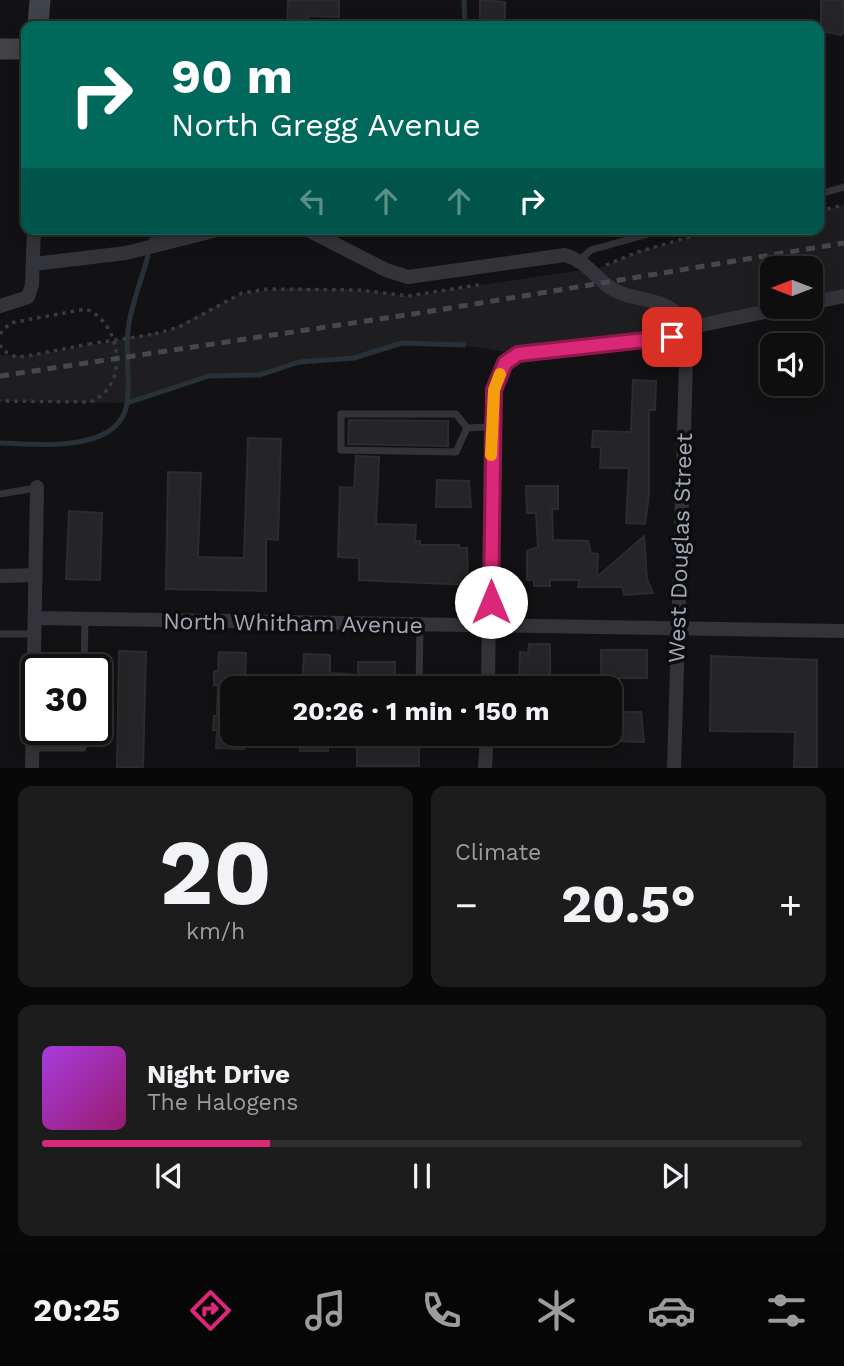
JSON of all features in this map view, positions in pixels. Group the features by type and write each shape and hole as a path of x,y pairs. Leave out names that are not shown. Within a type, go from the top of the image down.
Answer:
{"street":[{"path":"38,21 40,0"},
{"path":"0,49 21,49"},
{"path":"0,306 28,297 34,235"},
{"path":"33,264 126,253 196,235"},
{"path":"318,235 386,270 408,277 565,255 581,259 616,291 672,307 687,328"},
{"path":"823,300 844,296"},
{"path":"489,676 491,427 494,390 505,363 518,354 672,337 687,328 760,313"},
{"name":"West Douglas Street","path":"674,768 687,328"},
{"path":"32,768 37,487"},
{"path":"0,576 36,575"},
{"name":"North Whitham Avenue","path":"35,618 844,631"},
{"path":"485,768 486,746"}],"lane":[{"path":"824,193 844,187"},
{"path":"581,259 591,250 645,235"},
{"path":"341,414 456,414 467,428 456,452 341,450 341,414"},
{"path":"467,428 491,427"},
{"path":"0,494 37,487"},
{"path":"84,654 85,619"},
{"path":"419,676 420,626"},
{"path":"0,634 34,634"},
{"path":"32,748 83,748 83,745"}],"path":[{"path":"824,210 844,205"},
{"path":"0,334 10,323 86,309 94,312 108,331 115,348 117,374 113,386 103,397 90,402 0,401"},
{"path":"0,345 2,350 16,357 155,334"}],"shaded area":[{"path":"844,205 844,296 823,300 823,256 760,256 760,309 687,328 518,354 464,345 402,343 354,358 299,362 260,375 209,376 127,403 0,401 0,355 27,356 168,331 242,293 291,288 360,290 408,296 602,267 638,252 696,235 824,235 824,210"}],"building":[{"path":"288,0 339,0 339,17 308,16 308,21 287,21"},
{"path":"480,0 505,2 505,21 480,21"},
{"path":"821,0 844,0 844,32 841,35 824,32 824,21 821,21"},
{"path":"633,380 656,381 655,410 649,410 649,494 645,524 626,523 629,468 600,468 601,447 592,447 593,431 631,432"},
{"path":"349,420 448,421 448,446 348,444"},
{"path":"248,438 281,439 278,540 266,539 266,591 166,589 168,472 201,473 198,557 244,558"},
{"path":"356,456 379,457 376,524 416,525 415,541 420,541 420,545 459,545 459,548 467,548 468,585 359,580 359,558 338,557 340,487 354,488"},
{"path":"437,480 469,481 471,507 436,507"},
{"path":"526,486 558,486 558,509 552,509 553,540 588,541 591,553 598,554 597,577 644,536 647,579 653,593 624,595 622,587 578,587 579,580 550,580 550,586 534,586 534,580 527,580 527,551 538,547 536,513 527,513"},
{"path":"69,511 102,513 100,580 66,579"},
{"path":"529,644 550,644 550,676 519,676 520,652 528,653"},
{"path":"601,650 647,650 647,678 601,676"},
{"path":"119,651 146,652 143,767 117,767"},
{"path":"219,652 246,653 245,676 220,676 220,746 244,746 244,749 216,748 217,730 213,730 214,716 217,716 218,685 214,685 214,671 218,671"},
{"path":"304,654 330,655 330,673 358,675 358,662 395,662 395,676 303,676"},
{"path":"711,656 817,660 817,767 794,767 795,732 710,731"},
{"path":"622,712 641,712 644,742 622,741"},
{"path":"300,746 328,746 328,751 300,751"},
{"path":"357,746 419,746 419,766 357,766"}],"waterway":[{"path":"464,0 465,21"},
{"path":"151,240 157,235"},
{"path":"0,443 74,443 93,439 109,431 120,420 128,394 129,323 148,256"},
{"path":"127,403 209,376 260,375 299,362 354,358 402,343 464,345"}],"railway":[{"path":"0,376 426,312 844,243"}],"slow traffic":[{"path":"491,455 494,390 500,374"}],"route":[{"path":"491,602 491,427 494,390 505,363 518,354 672,337"}]}
